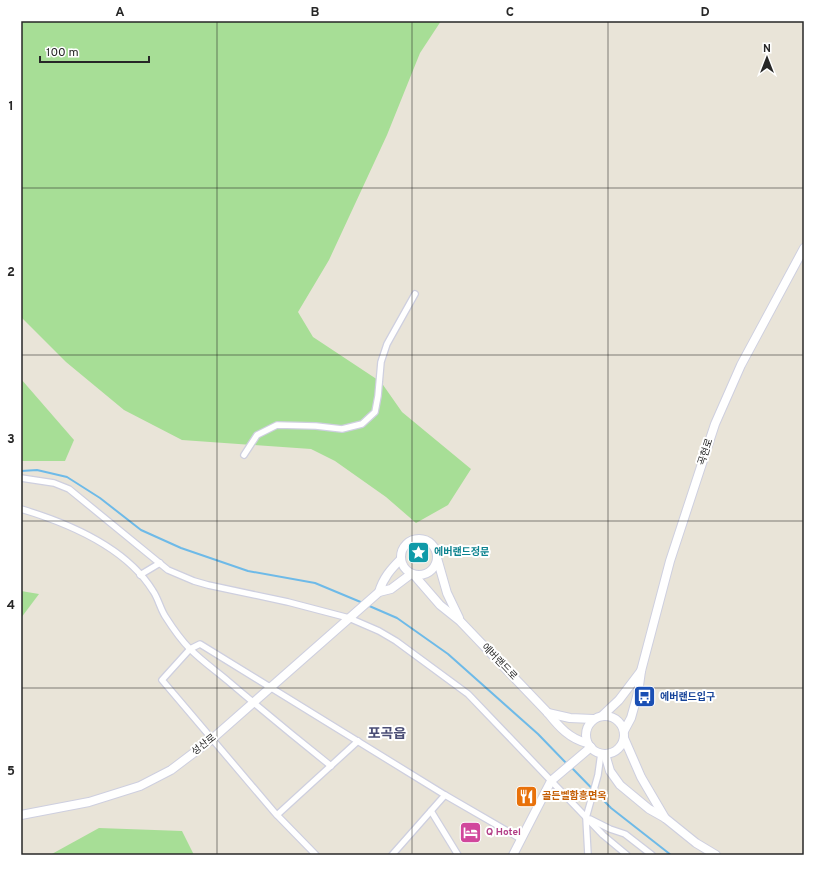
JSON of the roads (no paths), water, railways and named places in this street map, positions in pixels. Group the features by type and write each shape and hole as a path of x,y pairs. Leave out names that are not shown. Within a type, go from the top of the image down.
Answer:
{"main road":[{"name":"곡현로","path":"624,734 631,718 638,693 641,671 670,561 715,424 741,365 804,248"},
{"path":"437,558 436,564 432,570 427,574 420,575 413,574 404,568 401,559 404,547 415,540 424,540 434,547 447,593 460,621"},
{"path":"379,592 382,582 392,568 401,559"},
{"path":"379,592 391,589 413,574"},
{"name":"에버랜드로","path":"413,574 440,605 460,621 548,713 558,726 578,741 603,753"},
{"name":"성산로","path":"21,815 89,802 140,786 171,770 212,739 379,592"},
{"path":"602,716 619,700 641,671"},
{"path":"548,713 570,718 593,719 608,716 618,721 640,776 665,818"},
{"path":"513,855 554,779 580,756 589,745 586,733 587,728 593,719"},
{"path":"624,734 621,744 617,749 611,752 603,753 610,771 620,785 649,809 665,818 696,843 716,855"}],"street":[{"path":"244,455 257,435 277,425 316,426 342,430 362,424 375,412 381,362 386,344 415,294"},
{"path":"21,478 54,483 69,489 168,570 194,581 351,616 396,641 468,694 554,779 586,818 615,846 627,855"},
{"path":"21,510 41,515 105,544 117,553 140,575 153,591 164,615 190,649 331,766"},
{"path":"140,575 160,563"},
{"path":"316,855 277,815 162,680 190,649 200,644 445,795 521,839"},
{"path":"277,815 358,741"},
{"path":"588,855 586,818 603,753"},
{"path":"392,855 445,795"},
{"path":"431,811 458,855"},
{"path":"586,818 610,830 625,834 652,855"}],"waterway":[{"path":"21,471 37,470 67,477 100,498 141,530 181,548 248,571 315,583 363,603"},
{"path":"367,605 397,618 448,654 538,734 567,764"},
{"path":"571,767 611,808 671,855"}],"place":[{"name":"에버랜드정문","path":"418,552"},
{"name":"에버랜드입구","path":"644,697"},
{"name":"골든벨함흥면옥","path":"526,796"},
{"name":"Q Hotel","path":"471,832"}],"district":[{"name":"포곡읍","path":"387,734"}]}
